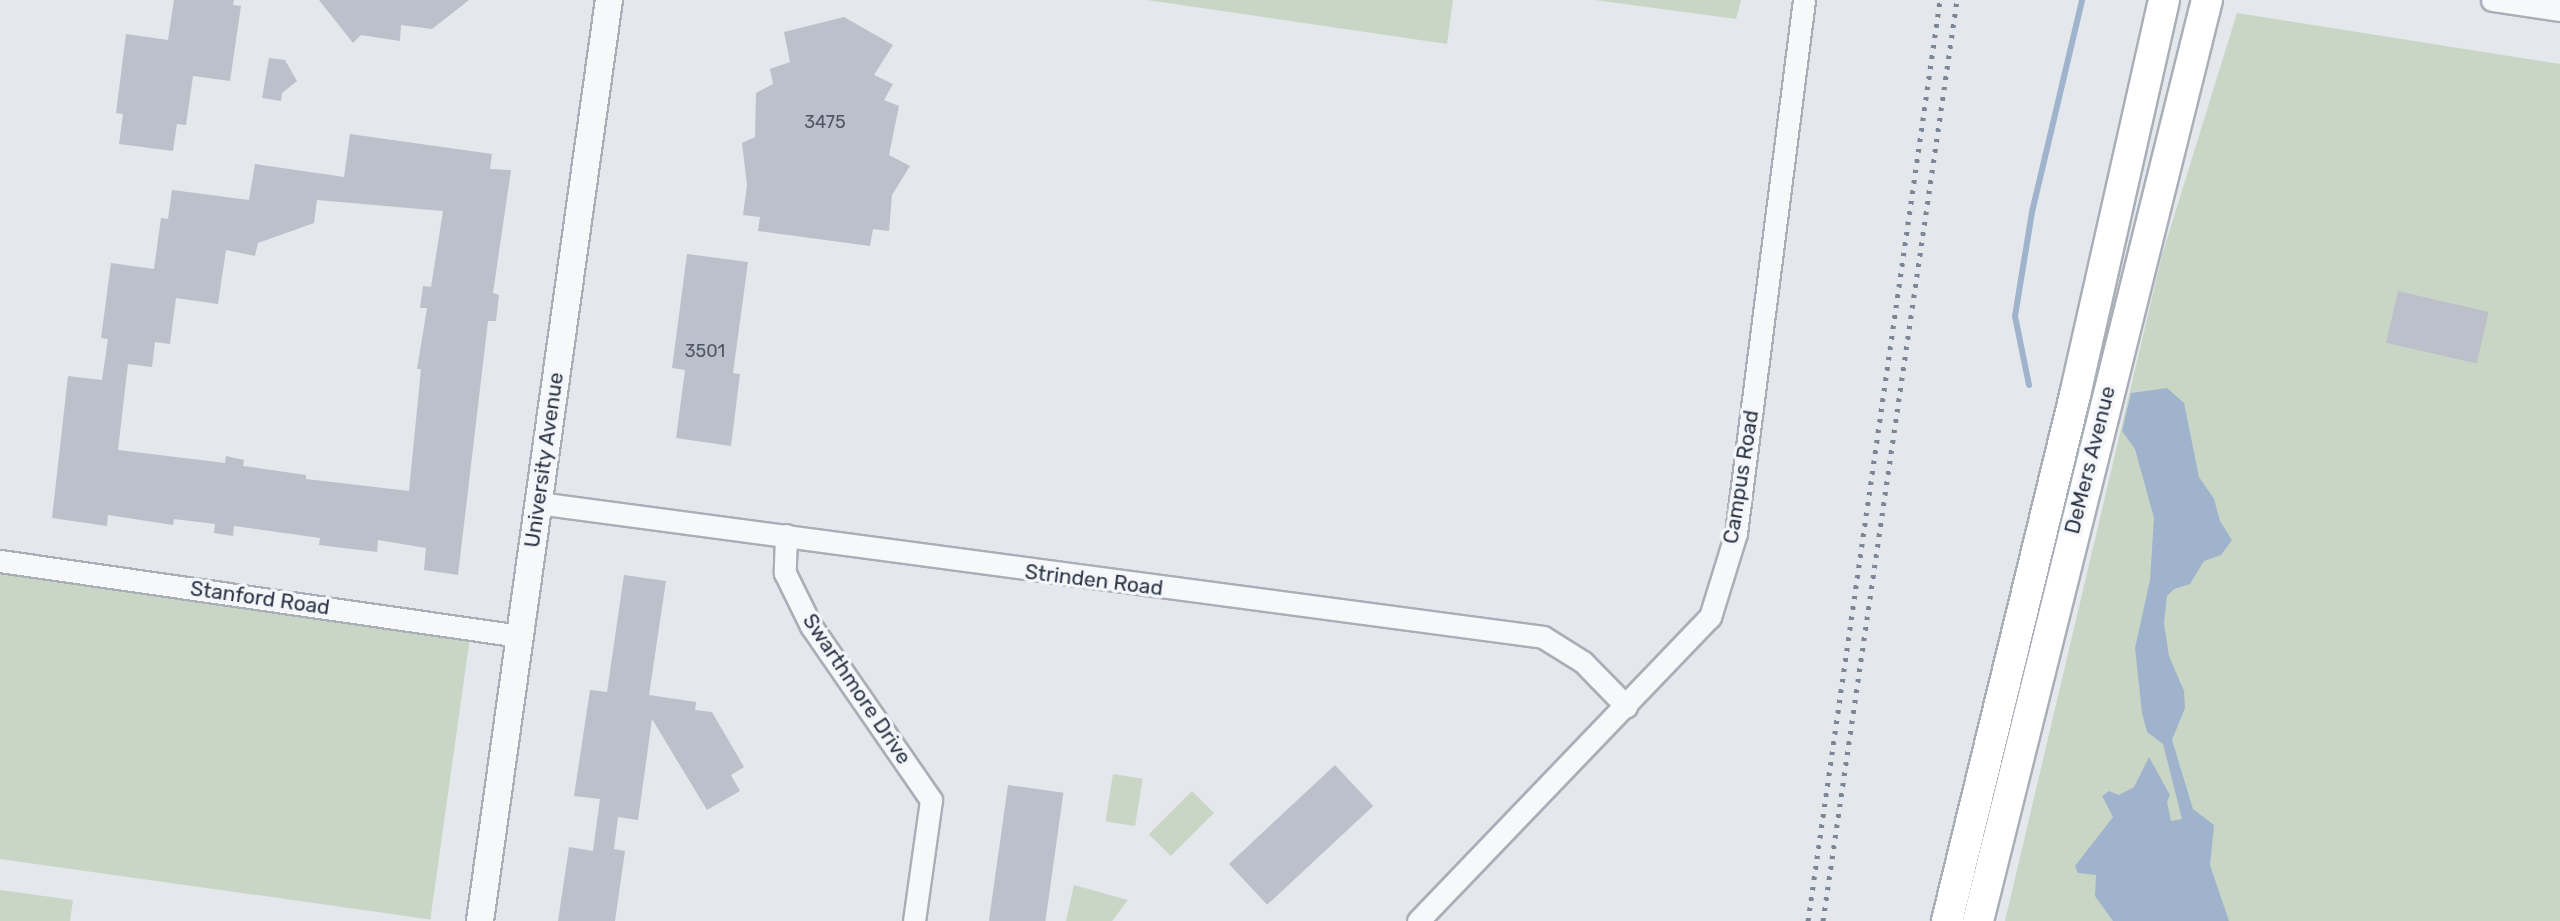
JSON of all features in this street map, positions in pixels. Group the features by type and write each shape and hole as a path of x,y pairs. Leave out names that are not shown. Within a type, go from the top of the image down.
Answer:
{"main road":[{"name":"DeMers Avenue","path":"1947,921 2075,395 2164,0"},
{"name":"DeMers Avenue","path":"1978,921 2207,0"}],"street":[{"name":"University Avenue","path":"480,921 609,0"},
{"name":"Campus Road","path":"1418,921 1710,617 1736,533 1804,0"},
{"path":"2492,0 2560,10"},
{"name":"Strinden Road","path":"538,503 786,535 1005,569 1543,638 1583,662 1626,706"},
{"name":"Swarthmore Drive","path":"786,535 785,573 811,626 931,800 914,921"},
{"name":"Stanford Road","path":"0,561 520,636"}],"green space":[{"path":"1147,0 1453,0 1447,44"},
{"path":"1595,0 1741,0 1736,19"},
{"path":"2237,13 2560,64 2560,921 2005,921 2162,255"},
{"path":"0,561 471,627 430,919 0,859"},
{"path":"1113,774 1143,779 1135,826 1105,821"},
{"path":"1192,791 1214,813 1171,856 1149,834"},
{"path":"1074,885 1128,900 1112,921 1066,921"},
{"path":"0,890 73,900 70,921 0,921"}],"water":[{"path":"2167,388 2184,403 2199,477 2214,499 2220,521 2232,540 2221,555 2204,561 2190,584 2174,589 2167,596 2164,623 2169,656 2184,691 2185,708 2172,740 2193,809 2214,825 2210,865 2229,921 2113,921 2095,896 2096,875 2078,873 2075,866 2113,817 2102,796 2109,791 2119,795 2134,787 2149,757 2170,795 2167,802 2171,821 2182,819 2163,744 2147,732 2142,713 2135,648 2150,580 2154,518 2135,449 2122,431 2131,393"}],"building":[{"path":"174,0 234,0 233,5 241,6 230,81 193,76 186,125 177,124 173,151 119,144 123,114 116,113 126,34 168,40"},
{"path":"319,0 469,0 432,29 401,25 400,41 361,35 353,43"},
{"path":"844,17 893,45 874,75 893,84 884,100 899,106 889,155 910,166 892,195 889,231 873,229 870,246 758,231 760,217 743,215 747,185 742,143 755,137 756,93 773,84 770,69 790,62 784,32"},
{"path":"269,58 285,60 297,81 282,93 281,101 262,98"},
{"path":"350,134 492,154 490,169 511,170 493,293 499,295 496,321 488,321 458,575 424,570 426,548 378,540 377,552 319,545 320,538 234,526 233,536 214,533 215,524 174,519 173,525 108,515 107,526 52,518 68,376 102,380 108,339 101,338 111,263 154,269 161,218 168,219 172,190 249,200 255,164 344,177","holes":["317,200 443,211 431,287 423,286 420,308 427,308 417,369 421,369 409,491 306,479 306,475 243,466 244,460 226,456 225,463 118,450 128,364 152,367 155,342 170,344 176,298 218,304 226,250 255,256 258,243 314,223"]},
{"path":"687,254 748,262 733,373 740,374 731,446 676,438 685,370 672,368"},
{"path":"2398,291 2489,312 2477,364 2386,343"},
{"path":"624,575 666,581 649,695 696,702 695,710 712,712 744,767 731,775 740,791 707,810 652,719 638,820 618,817 614,849 625,851 615,921 558,921 569,847 593,851 600,799 574,796 590,690 607,692"},
{"path":"1335,765 1373,806 1267,905 1229,864"},
{"path":"1008,785 1063,793 1045,921 989,921"}],"waterway":[{"path":"2029,385 2015,316 2032,212 2082,0"}],"railway":[{"path":"1808,921 1940,0"},
{"path":"1823,921 1957,0"}]}
